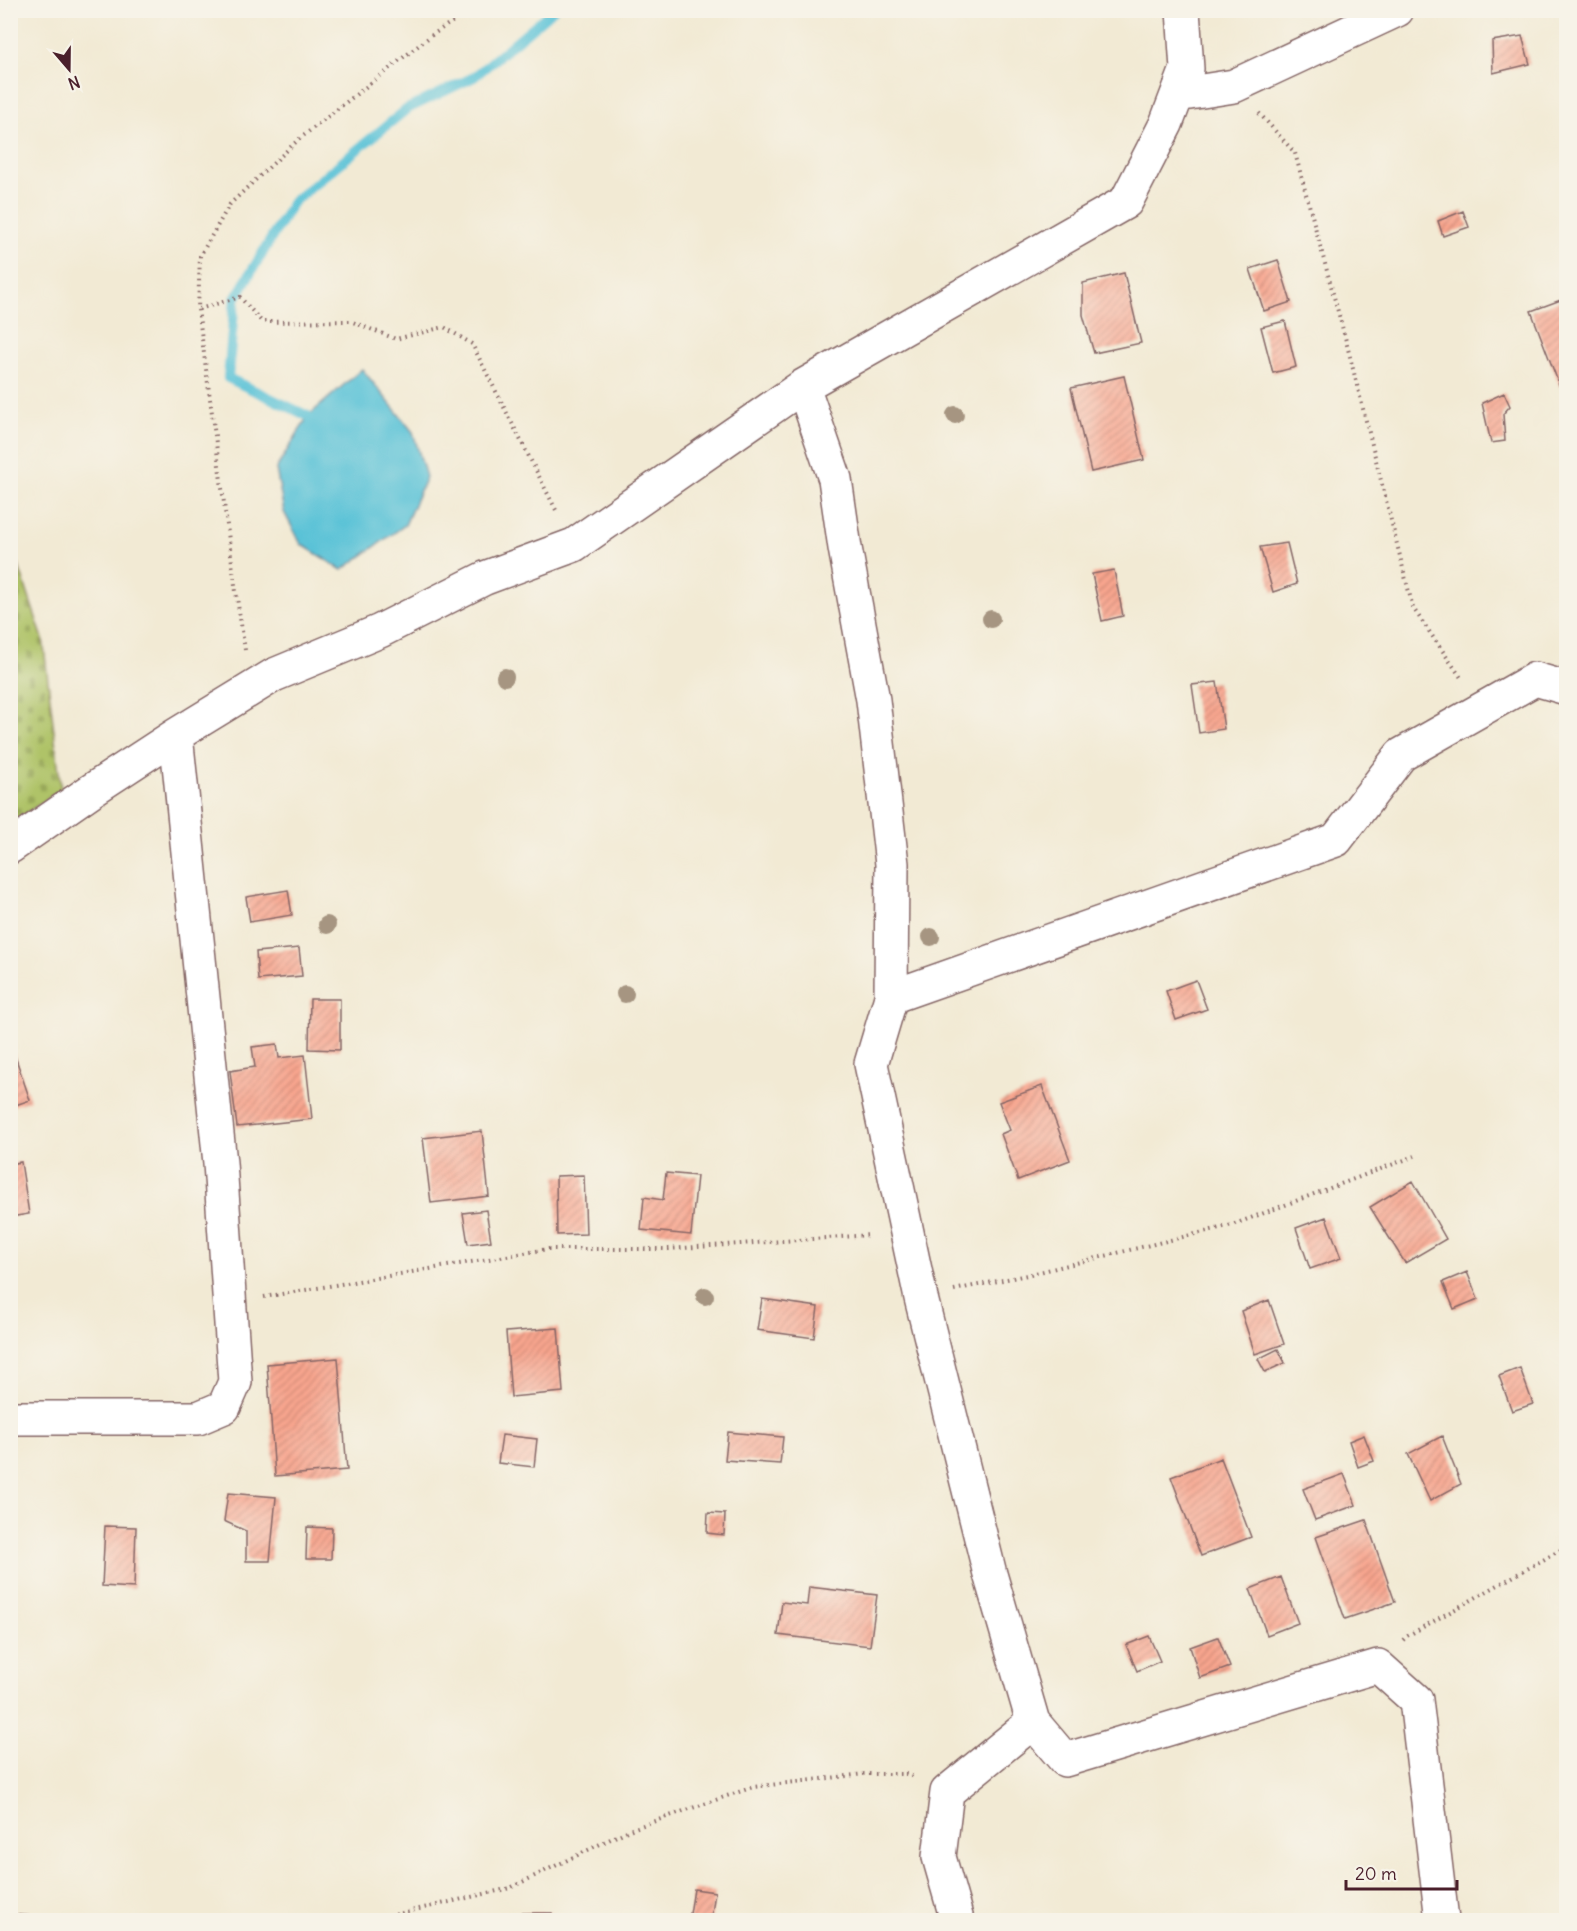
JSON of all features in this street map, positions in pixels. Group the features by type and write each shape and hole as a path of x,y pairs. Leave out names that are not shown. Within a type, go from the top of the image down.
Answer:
{"street":[{"path":"10,847 176,735 274,675 380,631 485,578 574,545 803,386 1126,202 1166,124 1187,69 1183,10"},
{"path":"1177,94 1234,86 1397,10"},
{"path":"803,386 835,479 845,548 873,700 892,864 891,998 871,1064 921,1298 990,1574 1033,1722 1065,1760 1378,1666 1416,1700 1442,1920"},
{"path":"891,998 1336,840 1401,755 1534,679 1566,688"},
{"path":"10,1418 198,1418 224,1407 235,1382 220,1162 176,735"},
{"path":"957,1920 939,1857 947,1792 1033,1722"}],"path":[{"path":"251,689 198,309 200,256 230,204 298,140 432,35 470,10"},
{"path":"1234,86 1295,153 1346,341 1413,608 1482,708"},
{"path":"198,309 240,297 262,322 350,321 396,339 444,327 472,344 574,545"},
{"path":"921,1298 1027,1275 1232,1225 1415,1156"},
{"path":"231,1303 548,1250 668,1249 906,1233"},
{"path":"1378,1666 1407,1636 1566,1547"},
{"path":"372,1920 510,1888 629,1830 753,1787 864,1774 906,1774 947,1792"}],"green space":[{"path":"11,543 43,639 61,790 11,823"}],"water":[{"path":"362,369 413,432 426,477 405,525 342,570 301,544 284,512 276,469 308,416"}],"building":[{"path":"1522,36 1530,64 1493,73 1492,41"},
{"path":"1463,211 1469,227 1443,236 1438,221"},
{"path":"1278,260 1291,302 1264,311 1250,269"},
{"path":"1124,273 1141,343 1094,353 1083,315 1083,283"},
{"path":"1566,298 1566,384 1560,387 1531,311"},
{"path":"1285,321 1296,367 1273,373 1261,327"},
{"path":"1124,376 1144,460 1091,472 1071,388"},
{"path":"1504,393 1510,406 1503,414 1505,441 1491,443 1482,403"},
{"path":"1287,543 1297,584 1273,592 1260,547"},
{"path":"1114,570 1123,616 1102,621 1092,574"},
{"path":"1217,682 1224,729 1199,733 1192,685"},
{"path":"288,890 292,915 250,922 246,897"},
{"path":"299,948 302,976 258,980 256,952"},
{"path":"1196,980 1207,1009 1176,1020 1166,991"},
{"path":"310,999 340,999 340,1050 309,1049"},
{"path":"277,1044 279,1058 305,1055 312,1119 237,1127 230,1071 255,1067 252,1047"},
{"path":"14,1053 30,1100 10,1107 10,1054"},
{"path":"1042,1086 1070,1160 1018,1180 1001,1134 1010,1130 999,1102"},
{"path":"482,1131 489,1196 431,1203 423,1138"},
{"path":"21,1162 29,1214 10,1217 10,1164"},
{"path":"666,1173 697,1176 691,1235 641,1230 644,1197 663,1200"},
{"path":"584,1175 586,1234 557,1235 556,1176"},
{"path":"1413,1181 1446,1239 1405,1263 1370,1207"},
{"path":"486,1210 491,1241 468,1244 463,1213"},
{"path":"1326,1217 1341,1258 1310,1269 1296,1228"},
{"path":"1467,1272 1478,1299 1454,1309 1443,1282"},
{"path":"762,1299 818,1307 814,1338 757,1330"},
{"path":"1269,1300 1284,1344 1255,1354 1241,1311"},
{"path":"558,1328 563,1392 511,1397 506,1332"},
{"path":"1278,1349 1285,1363 1265,1372 1258,1359"},
{"path":"338,1358 347,1470 275,1476 267,1364"},
{"path":"1520,1368 1533,1404 1512,1411 1499,1376"},
{"path":"728,1432 783,1437 780,1464 725,1460"},
{"path":"502,1435 537,1439 534,1467 498,1463"},
{"path":"1364,1435 1374,1461 1358,1467 1349,1441"},
{"path":"1442,1436 1461,1484 1430,1501 1408,1454"},
{"path":"1221,1458 1251,1537 1201,1556 1171,1477"},
{"path":"1344,1474 1356,1505 1315,1520 1303,1489"},
{"path":"228,1493 276,1497 270,1561 246,1561 246,1531 224,1521"},
{"path":"708,1513 725,1514 724,1535 707,1533"},
{"path":"1366,1520 1395,1602 1345,1619 1316,1537"},
{"path":"105,1526 136,1527 134,1588 102,1586"},
{"path":"307,1527 332,1528 331,1559 306,1559"},
{"path":"1281,1577 1298,1623 1267,1635 1250,1589"},
{"path":"809,1587 877,1595 870,1646 778,1635 782,1602 807,1605"},
{"path":"1149,1636 1160,1661 1137,1671 1126,1645"},
{"path":"1218,1637 1230,1667 1200,1678 1190,1647"},
{"path":"694,1889 715,1892 711,1920 689,1920"},
{"path":"521,1913 552,1913 552,1920 521,1920"},
{"path":"10,1914 33,1916 33,1920 10,1920"}],"waterway":[{"path":"308,416 228,378 235,299 293,202 407,109 474,77 553,10"}]}
